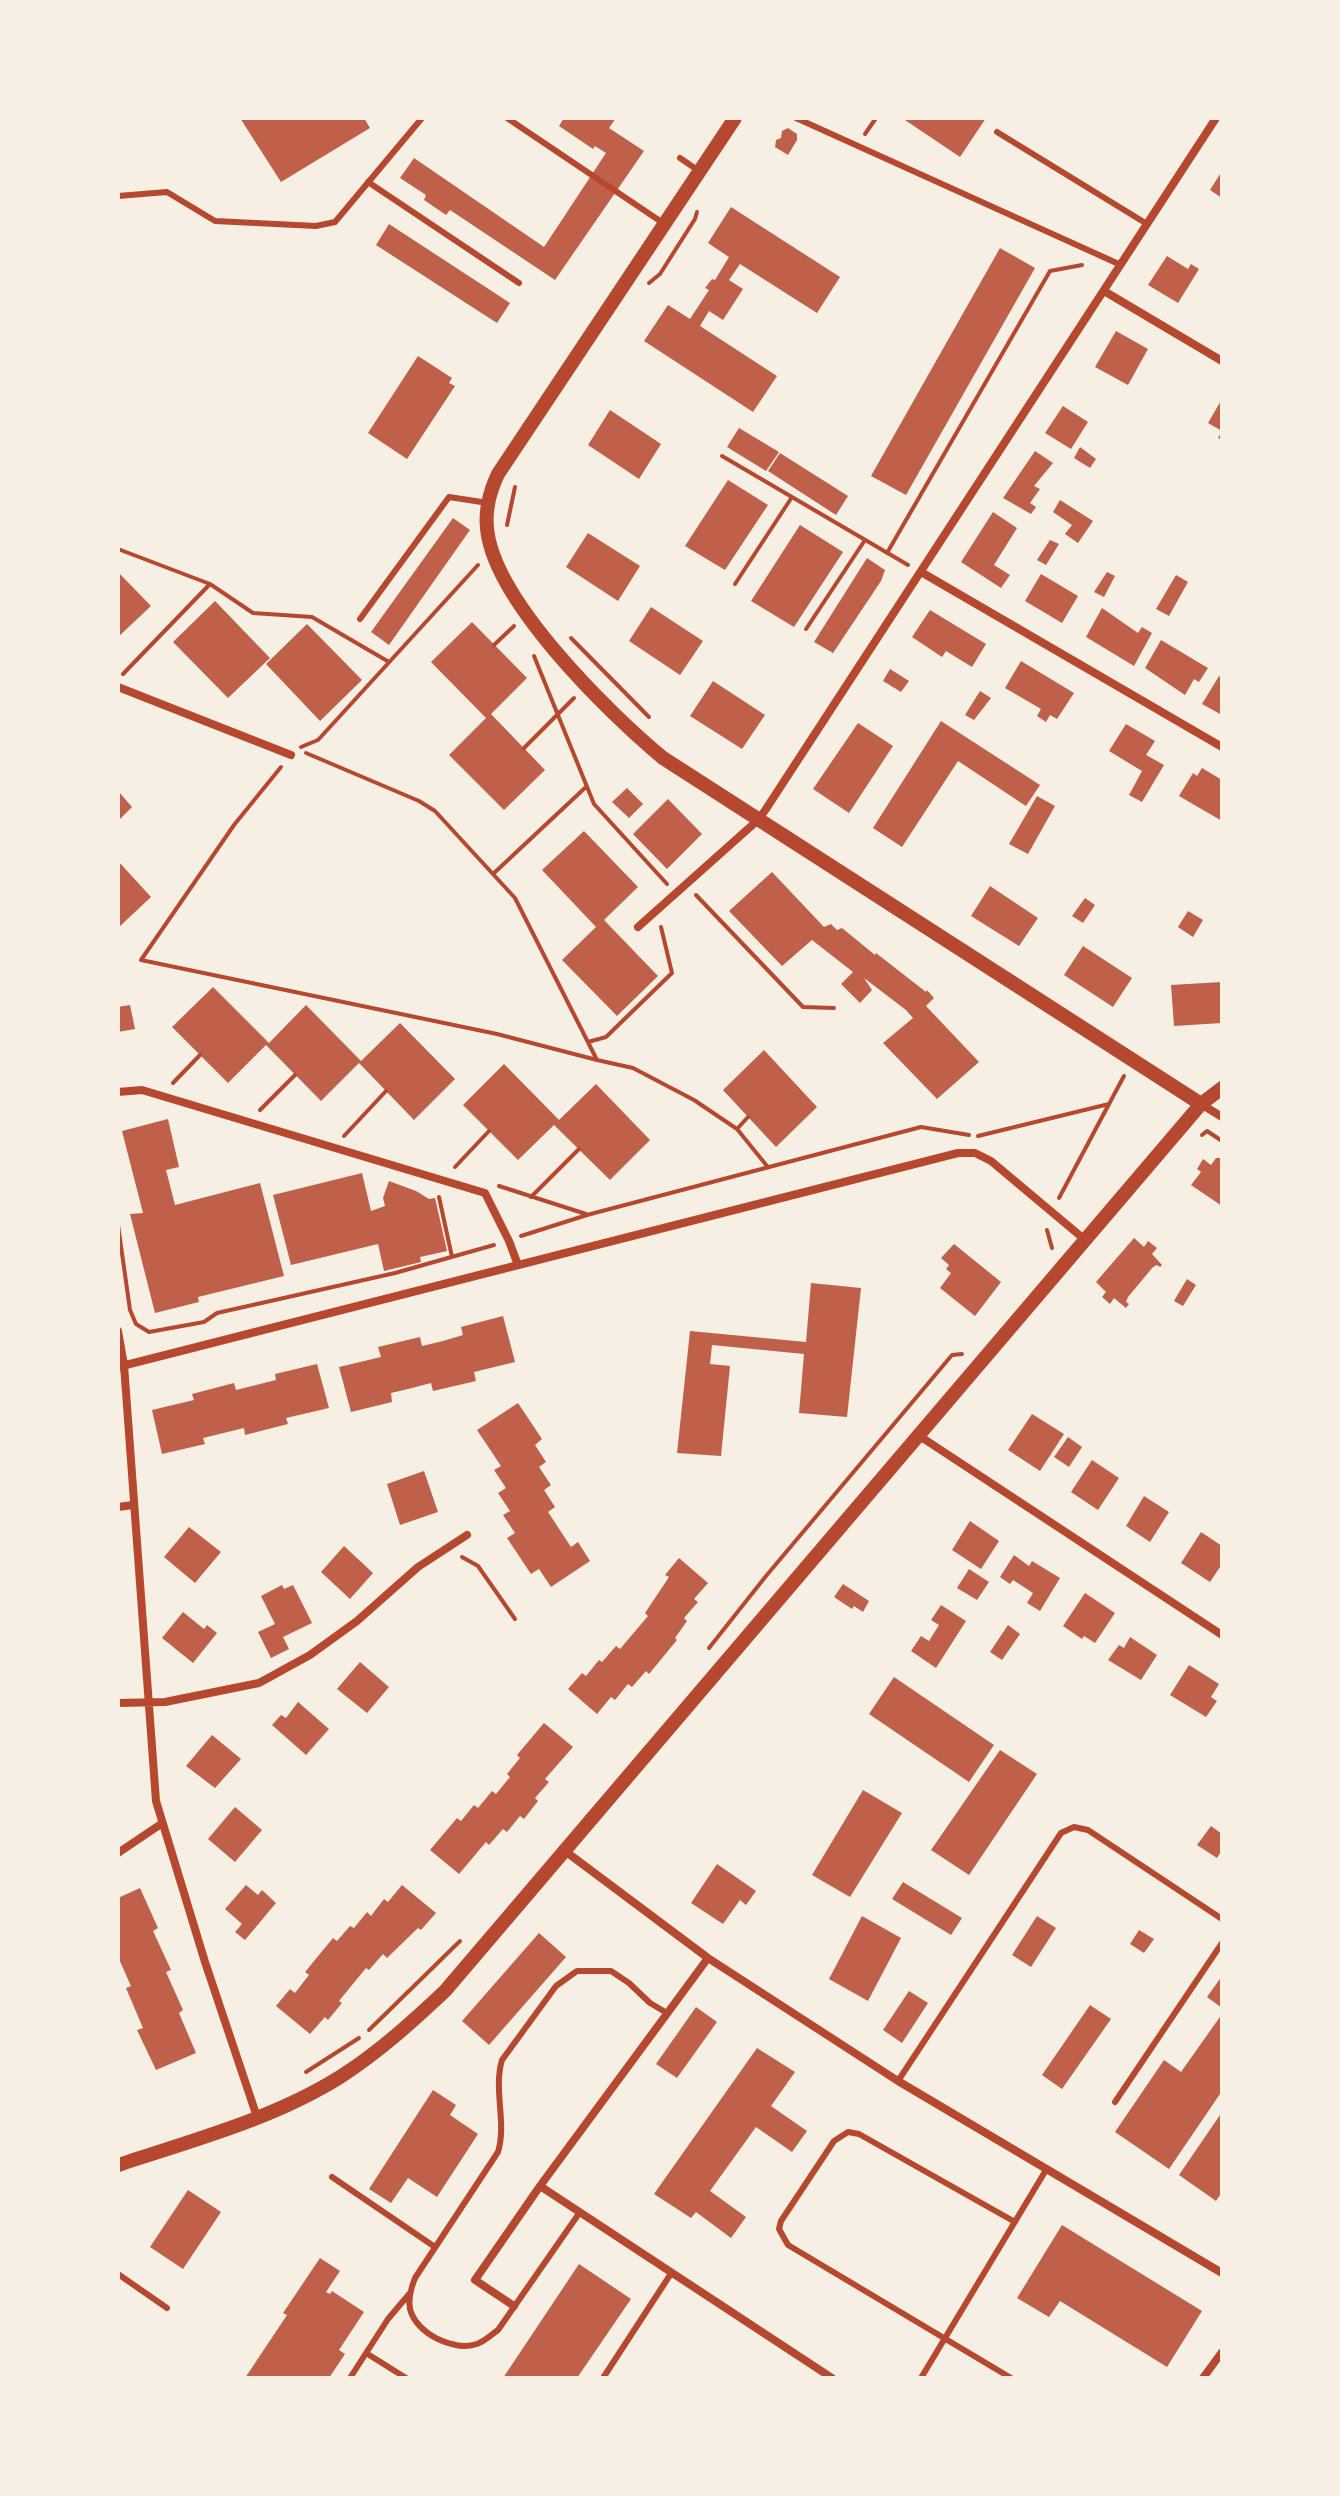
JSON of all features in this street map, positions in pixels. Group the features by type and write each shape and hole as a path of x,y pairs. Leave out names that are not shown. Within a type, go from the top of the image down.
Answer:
{"street":[{"path":"735,118 498,474 488,503 487,530 506,581 546,639 663,758 1222,1117"},
{"path":"638,927 758,820 1216,118"},
{"path":"1104,291 1222,361"},
{"path":"921,572 1222,747"},
{"path":"118,687 291,755"},
{"path":"118,2165 257,2117 338,2078 397,2035 460,1975 1084,1239 1201,1104 1222,1088"},
{"path":"118,1092 142,1090 485,1193 518,1265"},
{"path":"121,1366 958,1153 983,1156 1084,1239"},
{"path":"118,1331 144,1624 154,1780 161,1824 257,2117"},
{"path":"918,1435 1222,1635"},
{"path":"118,1507 133,1505"},
{"path":"118,1703 183,1699 259,1683 310,1655 357,1621 418,1567 467,1535"},
{"path":"118,1853 161,1824"},
{"path":"565,1851 708,1958 898,2081 1222,2273"},
{"path":"514,2306 475,2280 540,2186 708,1958"},
{"path":"540,2186 832,2378"},
{"path":"1203,2378 1222,2352"}],"lane":[{"path":"118,196 167,192 215,221 316,226 335,222 422,118"},
{"path":"507,118 664,224"},
{"path":"796,118 1121,265"},
{"path":"997,132 1147,224"},
{"path":"680,158 699,171"},
{"path":"368,182 519,283"},
{"path":"360,619 449,497 488,503"},
{"path":"898,2081 1061,1833 1074,1827 1088,1830 1222,1919"},
{"path":"1115,2102 1222,1943"},
{"path":"580,2212 498,2330 486,2340 460,2346 434,2337 410,2310 410,2293 415,2278 498,2152 502,2129 498,2073 502,2060 556,1986 577,1971 611,1971 667,2013"},
{"path":"1011,2378 788,2245 781,2237 781,2221 834,2141 848,2132 859,2134 1015,2222"},
{"path":"921,2378 1046,2170"},
{"path":"332,2177 435,2247"},
{"path":"603,2378 672,2272"},
{"path":"118,2274 167,2308"},
{"path":"350,2378 388,2319 410,2293"},
{"path":"366,2353 406,2378"}],"path":[{"path":"887,553 1050,271 1107,259"},
{"path":"722,456 921,572"},
{"path":"735,584 792,497"},
{"path":"806,629 865,540"},
{"path":"118,549 210,584 253,613 312,617 389,662"},
{"path":"122,675 210,584"},
{"path":"494,645 528,613"},
{"path":"569,635 657,726"},
{"path":"531,648 594,804 675,894"},
{"path":"524,748 587,684"},
{"path":"597,1060 515,898 435,811 419,801 296,749 234,825 141,960 497,1034 597,1060 633,1068 694,1100 737,1129 767,1167"},
{"path":"493,874 587,786"},
{"path":"686,884 803,1007 834,1008"},
{"path":"588,1042 606,1037 672,973 657,911"},
{"path":"173,1083 200,1055"},
{"path":"1052,1212 1126,1073 1124,1070"},
{"path":"260,1110 295,1075"},
{"path":"343,1136 386,1091"},
{"path":"118,1225 130,1310 136,1324 149,1332 204,1322 217,1313 395,1273 587,1215 921,1127 976,1137 1109,1104"},
{"path":"737,1129 748,1117"},
{"path":"451,1171 489,1131"},
{"path":"531,1197 579,1149"},
{"path":"435,1178 452,1257"},
{"path":"493,1184 587,1215"},
{"path":"1042,1224 1050,1235 1050,1254"},
{"path":"706,1652 735,1617 739,1607 952,1355 966,1353"},
{"path":"455,1559 464,1556 478,1566 515,1619"},
{"path":"300,2076 365,2033 416,1987 466,1934"}],"building":[{"path":"240,118 364,118 370,128 281,182"},
{"path":"564,118 616,118 609,128 644,151 555,280 450,210 446,215 424,200 426,195 400,178 414,158 544,247 606,153 595,146 593,149 559,126"},
{"path":"902,118 986,118 960,157"},
{"path":"788,128 797,134 797,140 788,155 775,147 782,131"},
{"path":"1222,171 1222,198 1210,190"},
{"path":"731,207 840,277 817,313 740,264 729,280 743,289 723,320 709,311 700,326 777,376 753,412 644,341 668,305 690,319 709,290 705,288 712,279 715,280 729,257 708,243"},
{"path":"389,224 510,303 497,323 376,245"},
{"path":"1000,248 1035,268 906,495 871,476"},
{"path":"1167,256 1188,269 1191,264 1199,269 1178,303 1148,285"},
{"path":"1116,331 1148,349 1128,385 1095,367"},
{"path":"418,356 452,378 449,383 455,386 407,459 368,433"},
{"path":"1222,399 1222,431 1208,423"},
{"path":"1063,406 1088,422 1071,449 1045,433"},
{"path":"610,410 661,444 639,479 588,445"},
{"path":"739,428 779,452 766,471 727,447"},
{"path":"1080,447 1096,459 1090,468 1074,458"},
{"path":"1035,451 1053,463 1034,486 1040,489 1030,503 1036,507 1031,514 1003,498"},
{"path":"780,453 848,496 836,515 768,471"},
{"path":"728,480 768,505 725,570 685,546"},
{"path":"1060,500 1093,521 1078,543 1065,534 1072,525 1053,512"},
{"path":"993,512 1017,528 994,565 1010,575 1001,588 961,562"},
{"path":"453,518 470,530 389,645 371,632"},
{"path":"800,525 843,552 794,627 751,601"},
{"path":"588,533 640,566 618,601 566,567"},
{"path":"1050,540 1059,544 1046,565 1037,560"},
{"path":"867,558 885,570 881,581 833,653 814,642"},
{"path":"118,572 151,606 118,637"},
{"path":"1107,572 1115,576 1104,597 1094,592"},
{"path":"1041,574 1078,596 1062,623 1025,601"},
{"path":"1176,575 1188,582 1169,616 1156,609"},
{"path":"215,601 270,658 228,698 173,642"},
{"path":"651,607 703,641 680,675 629,641"},
{"path":"1102,608 1138,633 1142,627 1152,633 1134,666 1086,637"},
{"path":"930,610 986,644 972,667 946,651 942,657 912,637"},
{"path":"472,622 527,678 491,714 545,770 504,810 449,755 486,718 431,662"},
{"path":"307,624 362,680 320,721 266,664"},
{"path":"1161,640 1208,668 1199,682 1194,679 1185,695 1145,668"},
{"path":"1021,661 1074,693 1057,719 1050,715 1046,722 1037,716 1041,709 1005,688"},
{"path":"890,669 909,681 901,692 883,681"},
{"path":"1219,676 1222,678 1222,715 1202,704"},
{"path":"713,681 765,715 742,749 690,716"},
{"path":"980,691 991,698 974,720 965,715"},
{"path":"941,721 1040,785 1026,806 958,761 902,847 873,828"},
{"path":"858,723 893,746 849,813 813,789"},
{"path":"1126,724 1155,741 1146,755 1164,765 1142,802 1129,795 1142,771 1109,751"},
{"path":"1202,768 1222,780 1222,821 1179,796 1193,773 1197,776"},
{"path":"627,788 643,804 629,818 612,802"},
{"path":"118,791 132,807 118,821"},
{"path":"1037,796 1055,806 1028,854 1009,844"},
{"path":"668,799 702,834 667,869 633,834"},
{"path":"584,831 638,887 604,920 658,976 617,1016 562,960 596,927 542,870"},
{"path":"118,861 151,897 118,928"},
{"path":"772,872 824,927 831,924 837,930 842,928 927,990 934,998 926,1006 979,1062 937,1099 883,1043 913,1018 906,1010 864,978 872,990 860,1003 841,984 853,972 812,940 782,966 729,911"},
{"path":"990,886 1038,918 1019,946 971,916"},
{"path":"1085,898 1095,905 1083,923 1072,916"},
{"path":"1188,911 1203,920 1193,937 1178,927"},
{"path":"1083,946 1132,978 1113,1007 1064,975"},
{"path":"1222,982 1222,1023 1174,1026 1171,985"},
{"path":"213,987 269,1043 306,1005 361,1061 400,1023 455,1079 414,1120 359,1063 321,1101 266,1045 228,1083 172,1027"},
{"path":"130,1005 135,1029 118,1032 118,1007"},
{"path":"764,1050 817,1107 776,1147 723,1090"},
{"path":"504,1064 559,1120 596,1084 650,1140 610,1180 554,1125 518,1160 463,1105"},
{"path":"168,1119 179,1167 166,1170 175,1205 260,1183 284,1276 198,1297 199,1302 155,1313 130,1214 143,1213 122,1131"},
{"path":"1216,1158 1222,1158 1222,1206 1191,1185 1201,1172 1197,1169 1203,1159 1211,1165"},
{"path":"362,1173 371,1211 385,1206 383,1198 389,1181 429,1199 435,1198 447,1251 420,1257 421,1262 384,1271 378,1244 291,1265 273,1195"},
{"path":"1134,1238 1144,1247 1148,1241 1157,1248 1152,1254 1162,1265 1153,1267 1128,1297 1126,1308 1114,1298 1110,1304 1102,1297 1106,1292 1096,1282"},
{"path":"954,1244 1001,1282 975,1316 940,1288 951,1273 946,1269 949,1265 941,1258"},
{"path":"1187,1279 1196,1285 1183,1306 1174,1301"},
{"path":"811,1283 861,1288 847,1417 799,1413 804,1354 712,1345 710,1364 730,1366 721,1456 677,1453 690,1331 806,1342"},
{"path":"503,1316 515,1362 474,1372 476,1381 433,1391 431,1383 391,1393 392,1402 351,1412 339,1367 381,1357 378,1347 420,1337 422,1346 443,1341 463,1335 461,1327"},
{"path":"317,1364 329,1408 286,1418 288,1424 245,1435 244,1428 203,1438 205,1444 162,1454 152,1410 194,1400 192,1394 234,1383 236,1390 276,1380 275,1374"},
{"path":"518,1403 542,1439 535,1445 546,1462 539,1467 551,1485 544,1490 555,1507 548,1512 571,1547 578,1542 590,1561 551,1587 539,1569 531,1574 507,1538 515,1533 503,1515 510,1511 498,1493 506,1488 494,1470 501,1466 477,1430"},
{"path":"1032,1414 1064,1434 1040,1471 1008,1450"},
{"path":"1068,1437 1082,1447 1069,1467 1054,1457"},
{"path":"1092,1460 1119,1478 1098,1510 1071,1492"},
{"path":"424,1471 438,1512 400,1525 387,1484"},
{"path":"1144,1496 1169,1512 1150,1542 1126,1526"},
{"path":"970,1521 999,1541 981,1569 952,1550"},
{"path":"189,1527 221,1552 195,1583 164,1557"},
{"path":"1201,1532 1222,1546 1222,1564 1210,1582 1181,1563"},
{"path":"344,1546 373,1573 350,1599 321,1572"},
{"path":"1014,1555 1029,1566 1032,1561 1060,1578 1040,1611 1027,1603 1033,1593 1013,1580 1010,1584 1000,1577"},
{"path":"679,1558 708,1583 694,1599 698,1602 684,1618 687,1621 675,1638 677,1640 649,1674 646,1671 632,1687 628,1684 615,1700 611,1697 597,1714 568,1689 582,1673 586,1676 599,1660 602,1662 616,1646 620,1649 648,1616 645,1613 669,1577 665,1575"},
{"path":"969,1569 989,1582 977,1600 957,1588"},
{"path":"843,1584 869,1601 863,1612 834,1597"},
{"path":"282,1585 284,1589 293,1585 312,1623 283,1637 289,1649 271,1658 258,1632 275,1624 261,1596"},
{"path":"1085,1593 1115,1613 1095,1643 1084,1636 1082,1639 1063,1626"},
{"path":"941,1605 966,1621 936,1668 911,1651 921,1636 929,1641 939,1625 931,1620"},
{"path":"183,1612 204,1629 207,1625 217,1633 193,1663 162,1638"},
{"path":"1008,1625 1020,1634 1002,1660 990,1652"},
{"path":"1130,1637 1157,1655 1141,1680 1108,1660 1119,1645 1124,1648"},
{"path":"360,1662 389,1687 367,1713 337,1689"},
{"path":"1189,1665 1219,1684 1211,1697 1217,1701 1206,1717 1170,1695"},
{"path":"894,1677 994,1745 969,1782 869,1714"},
{"path":"298,1702 329,1729 306,1755 272,1725 281,1715 286,1718"},
{"path":"544,1723 573,1747 545,1779 549,1782 535,1798 538,1801 524,1819 520,1816 507,1832 503,1829 489,1845 486,1842 459,1874 430,1850 457,1818 461,1821 474,1805 478,1808 492,1791 496,1794 510,1777 507,1774 520,1758 517,1755"},
{"path":"212,1735 241,1759 215,1788 186,1766"},
{"path":"1000,1750 1037,1774 969,1875 931,1850"},
{"path":"863,1790 902,1813 850,1897 812,1875"},
{"path":"235,1807 262,1830 235,1862 208,1839"},
{"path":"1211,1826 1222,1834 1222,1850 1217,1858 1197,1845"},
{"path":"717,1864 756,1891 746,1905 740,1900 723,1924 691,1903"},
{"path":"903,1882 962,1918 951,1935 892,1899"},
{"path":"246,1885 258,1895 262,1890 276,1903 245,1940 235,1932 242,1924 225,1909"},
{"path":"402,1885 436,1913 387,1958 383,1954 369,1970 366,1968 328,2020 325,2017 310,2034 276,2006 290,1989 295,1993 309,1975 305,1972 333,1938 337,1941 350,1926 354,1928 367,1912 371,1916 384,1899 388,1902"},
{"path":"140,1888 158,1928 153,1931 171,1970 166,1972 183,2010 179,2013 196,2053 156,2070 137,2030 143,2028 126,1988 131,1986 118,1957 118,1898"},
{"path":"862,1916 901,1938 868,2001 829,1979"},
{"path":"1037,1916 1056,1928 1031,1967 1012,1955"},
{"path":"1139,1930 1154,1939 1144,1953 1130,1944"},
{"path":"539,1933 566,1957 489,2045 462,2021"},
{"path":"1222,1976 1222,2008 1207,1997"},
{"path":"909,1991 928,2003 902,2043 883,2030"},
{"path":"1090,2005 1111,2019 1062,2089 1042,2075"},
{"path":"696,2007 717,2022 677,2078 656,2064"},
{"path":"1222,2014 1222,2091 1169,2169 1115,2132 1164,2060 1181,2072"},
{"path":"757,2048 795,2072 771,2106 807,2131 792,2152 756,2127 710,2191 746,2217 731,2238 696,2212 691,2218 654,2194"},
{"path":"433,2090 456,2105 450,2115 478,2134 437,2197 408,2178 391,2203 369,2189"},
{"path":"1222,2112 1222,2192 1216,2201 1179,2175"},
{"path":"188,2190 221,2212 183,2269 150,2247"},
{"path":"1062,2225 1202,2311 1167,2367 1060,2301 1049,2317 1017,2298"},
{"path":"320,2258 340,2271 326,2292 330,2294 332,2291 364,2312 339,2350 345,2354 329,2378 245,2378 287,2315 283,2313"},
{"path":"579,2264 631,2299 577,2378 503,2378"}]}
